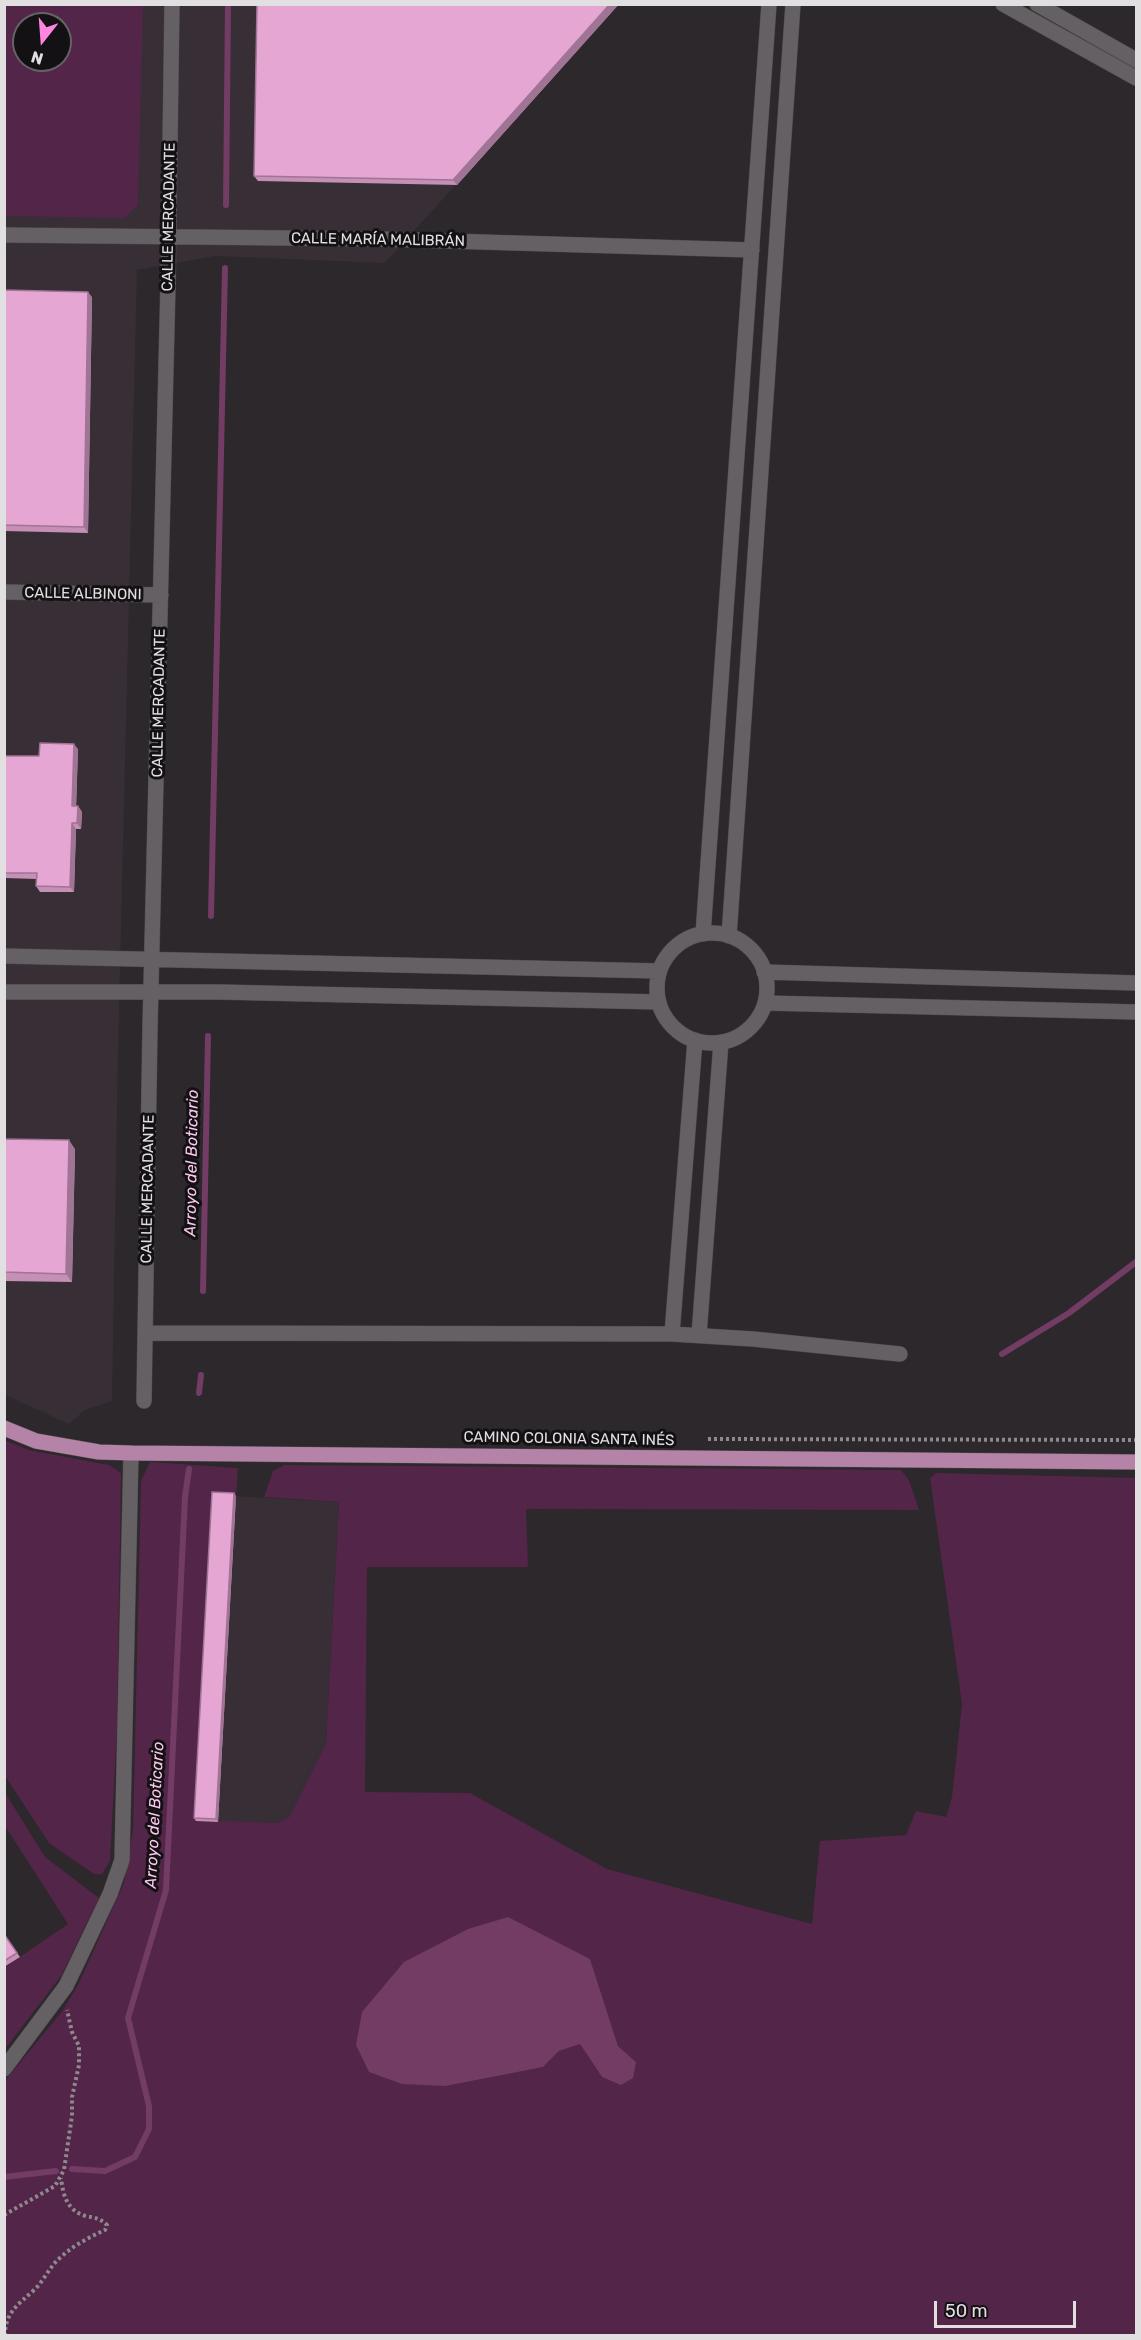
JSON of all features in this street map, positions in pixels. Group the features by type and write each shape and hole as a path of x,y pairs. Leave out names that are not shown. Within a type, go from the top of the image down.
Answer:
{"main road":[{"name":"CAMINO COLONIA SANTA INÉS","path":"4,1428 36,1441 99,1452 131,1453 1137,1462"}],"street":[{"name":"CALLE MERCADANTE","path":"144,1401 172,4"},
{"path":"703,934 769,4"},
{"path":"729,936 794,4"},
{"path":"1003,4 1137,78"},
{"path":"1037,4 1137,60"},
{"name":"CALLE MARÍA MALIBRÁN","path":"4,235 368,239 752,250"},
{"name":"CALLE ALBINONI","path":"4,592 161,595"},
{"path":"703,934 729,936 751,950 765,972 767,988 765,1004 748,1029 735,1037 721,1042 695,1040 672,1026 664,1015 657,987 659,971 666,957 688,938 703,934"},
{"path":"4,956 659,971"},
{"path":"765,972 1137,983"},
{"path":"4,992 219,992 659,1002"},
{"path":"765,1004 1137,1012"},
{"path":"672,1334 695,1040"},
{"path":"699,1335 721,1042"},
{"path":"146,1333 672,1334 900,1354"},
{"path":"4,2069 66,1986 110,1894 122,1860 131,1453"}],"path":[{"path":"705,1439 1137,1440"},
{"path":"5,2336 9,2314 35,2289 55,2262 89,2237 105,2230 107,2225 101,2219 81,2214 71,2207 63,2195 61,2178 72,2116 72,2097 79,2065 79,2046 72,2032 67,2011 66,1986"},
{"path":"4,2216 55,2186 61,2178"}],"shaded area":[{"path":"5,4 143,5 138,205 124,218 5,216"},
{"path":"5,5 619,5 385,263 215,256 137,270 112,1401 85,1410 69,1424 5,1395"},
{"path":"4,1440 29,1450 109,1465 121,1473 117,1728 110,1861 102,1874 94,1874 49,1843 5,1776"},
{"path":"150,1462 238,1468 236,1496 215,1495 196,1820 278,1823 289,1817 326,1743 339,1502 264,1497 273,1471 284,1465 901,1470 909,1480 919,1510 526,1509 528,1567 367,1567 365,1792 470,1793 607,1869 812,1924 820,1841 906,1835 916,1811 946,1817 952,1797 962,1704 930,1478 936,1473 1136,1478 1136,2335 5,2335 4,2082 63,2010 78,1985 124,1883 133,1830 141,1481","holes":["590,1959 618,2046 636,2062 602,2077 580,2044 559,2051 543,2067 523,2070"]},
{"path":"214,1495 339,1502 326,1743 289,1817 278,1823 196,1821"},
{"path":"4,1791 45,1857 99,1898 61,1976 5,2049 5,1967 68,1924 5,1826"},
{"path":"508,1917 590,1959 618,2046 636,2062 633,2078 621,2085 602,2077 580,2044 559,2051 543,2067 445,2086 402,2084 369,2072 356,2045 362,2012 404,1962 468,1929"}],"building":[{"path":"257,4 610,4 453,180 254,176"},
{"path":"4,290 88,292 84,527 4,525"},
{"path":"40,743 74,744 72,806 78,806 77,823 72,823 70,887 36,886 37,873 4,873 4,756 39,756"},
{"path":"4,1139 69,1140 66,1274 4,1272"},
{"path":"212,1492 234,1493 216,1819 194,1818"},
{"path":"4,1934 17,1953 4,1961"}],"waterway":[{"path":"226,205 228,4"},
{"path":"211,916 225,268"},
{"name":"Arroyo del Boticario","path":"203,1291 208,1036"},
{"path":"1002,1354 1069,1313 1136,1262"},
{"path":"199,1393 201,1375"},
{"name":"Arroyo del Boticario","path":"72,2169 105,2171 135,2157 149,2129 149,2106 128,2018 166,1890 185,1497 189,1469"},
{"name":"Arroyo del Boticario","path":"4,2177 56,2171"}]}
